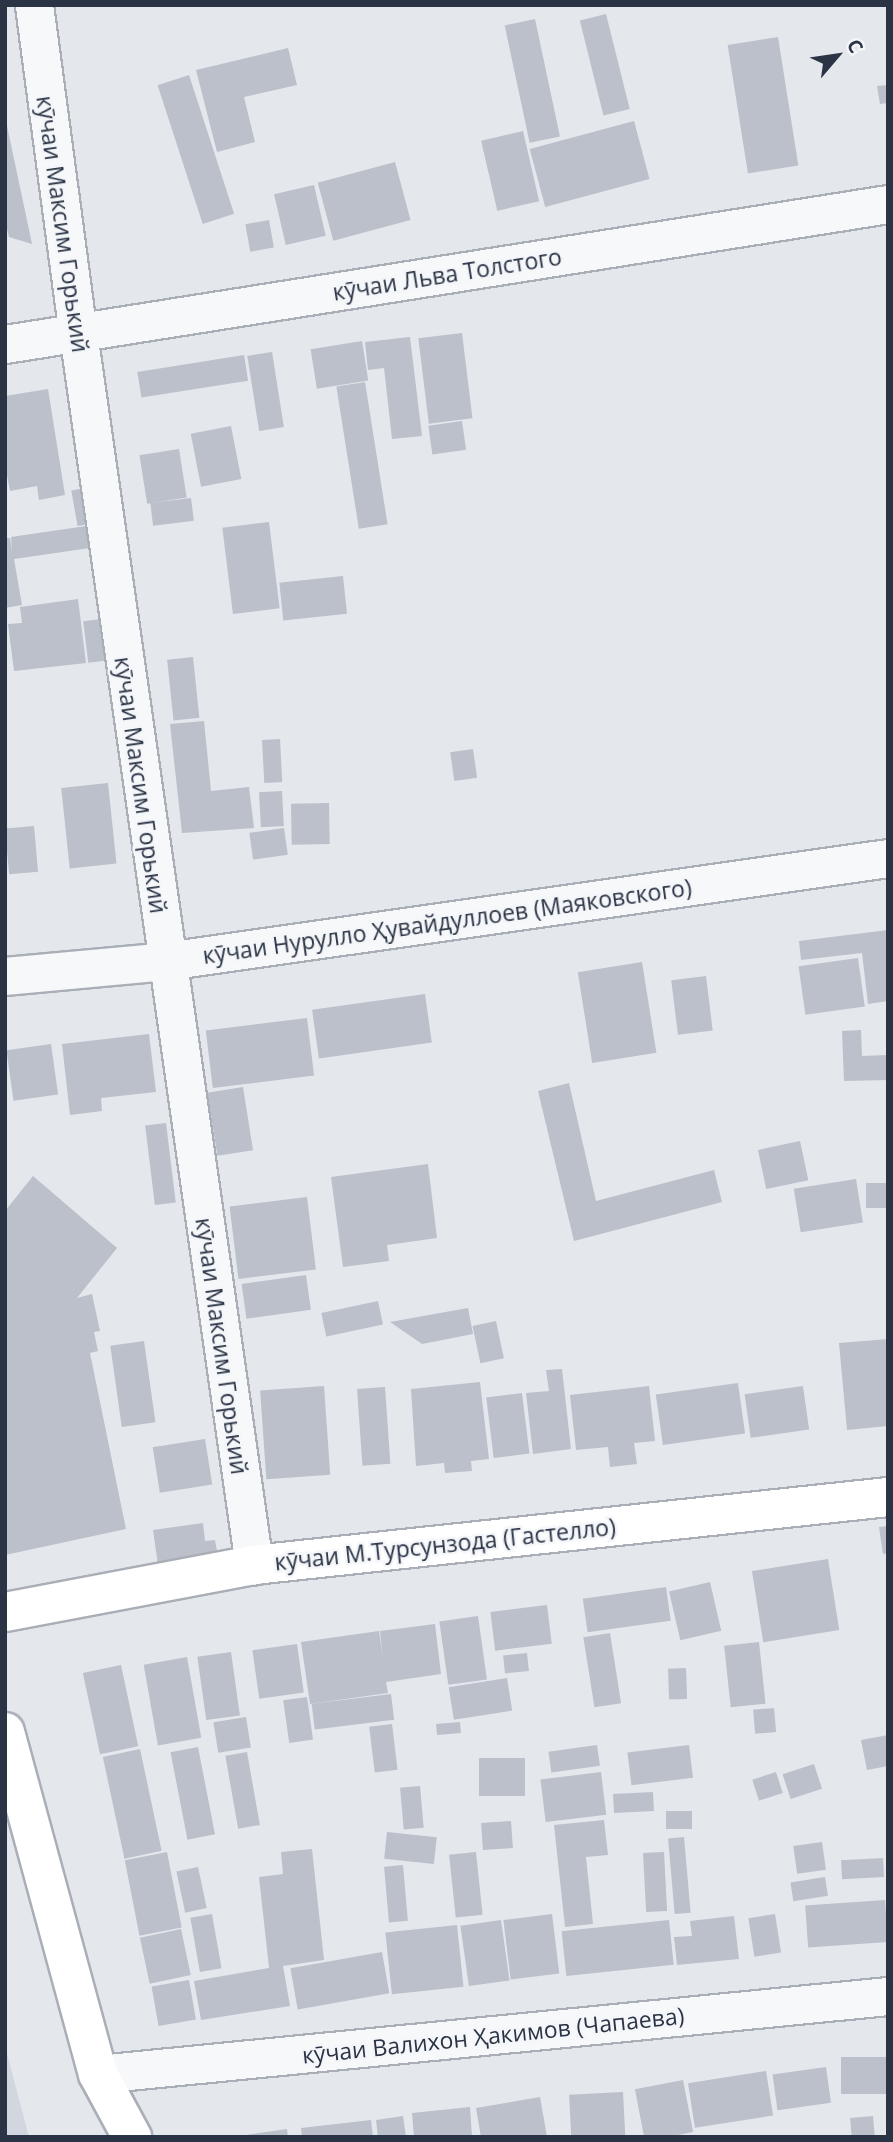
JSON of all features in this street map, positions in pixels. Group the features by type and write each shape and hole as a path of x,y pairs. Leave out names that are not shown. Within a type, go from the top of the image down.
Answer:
{"street":[{"name":"кӯчаи Максим Горький","path":"34,5 166,961 254,1565"},
{"name":"кӯчаи Льва Толстого","path":"5,344 888,204"},
{"name":"кӯчаи Нурулло Ҳувайдуллоев (Маяковского)","path":"5,976 166,961 888,858"},
{"name":"кӯчаи М.Турсунзода (Гастелло)","path":"5,1612 254,1565 888,1497"},
{"path":"5,1732 98,2074 132,2137"},
{"name":"кӯчаи Валихон Ҳакимов (Чапаева)","path":"98,2074 888,1997"}],"shaded area":[{"path":"5,2046 29,2137 5,2137"}],"building":[{"path":"606,14 630,109 604,116 580,21"},
{"path":"535,19 560,136 530,143 505,25"},
{"path":"778,37 798,165 748,173 728,45"},
{"path":"288,48 297,85 244,97 255,142 217,152 196,70"},
{"path":"189,75 234,214 203,224 158,85"},
{"path":"888,85 888,103 880,104 877,86"},
{"path":"6,121 32,244 9,237 5,221"},
{"path":"634,121 650,179 545,207 530,149"},
{"path":"523,131 539,201 497,211 481,141"},
{"path":"395,162 411,220 333,241 318,183"},
{"path":"314,185 326,236 286,245 274,194"},
{"path":"269,220 274,248 250,252 245,224"},
{"path":"462,333 472,418 429,424 418,338"},
{"path":"410,337 422,436 392,439 384,368 368,370 365,342"},
{"path":"362,341 368,381 317,389 311,349"},
{"path":"272,352 284,427 259,431 247,356"},
{"path":"244,355 248,381 141,398 137,372"},
{"path":"365,382 388,524 359,529 336,387"},
{"path":"48,389 65,495 39,500 37,486 10,491 5,464 5,396"},
{"path":"462,421 466,450 432,454 428,426"},
{"path":"231,426 241,479 201,487 191,434"},
{"path":"179,449 187,497 147,504 139,455"},
{"path":"91,487 97,522 78,526 71,490"},
{"path":"191,498 194,521 153,526 150,503"},
{"path":"269,522 280,608 233,614 222,528"},
{"path":"93,525 97,547 14,559 22,605 5,608 5,538 10,538 12,552 11,537"},
{"path":"343,576 347,614 283,620 279,583"},
{"path":"78,599 86,663 14,671 8,624 22,623 20,607"},
{"path":"109,618 114,660 88,663 83,621"},
{"path":"193,657 199,718 174,720 167,660"},
{"path":"204,721 211,791 249,787 254,828 182,833 170,724"},
{"path":"280,739 282,782 264,783 262,740"},
{"path":"473,749 477,778 454,781 450,752"},
{"path":"108,783 116,864 70,868 61,788"},
{"path":"282,791 284,826 261,827 259,792"},
{"path":"329,803 330,844 292,845 291,804"},
{"path":"34,826 38,872 9,874 5,829"},
{"path":"284,828 288,855 253,860 249,833"},
{"path":"888,930 888,1001 868,1004 862,953 801,960 799,941"},
{"path":"858,958 865,1007 805,1015 799,966"},
{"path":"642,962 656,1053 592,1063 578,972"},
{"path":"706,976 713,1031 678,1035 671,980"},
{"path":"425,994 432,1043 319,1058 312,1010"},
{"path":"307,1018 314,1076 213,1088 206,1030"},
{"path":"861,1030 862,1056 888,1055 888,1080 844,1081 842,1031"},
{"path":"149,1034 156,1092 101,1098 102,1111 70,1115 62,1044"},
{"path":"51,1044 58,1095 14,1101 6,1050"},
{"path":"569,1083 596,1201 714,1170 722,1202 574,1241 538,1091"},
{"path":"243,1087 253,1150 217,1156 207,1093"},
{"path":"166,1123 176,1202 155,1205 145,1126"},
{"path":"800,1141 808,1180 766,1189 758,1150"},
{"path":"428,1164 437,1238 387,1245 389,1261 343,1267 331,1177"},
{"path":"33,1176 117,1248 77,1298 92,1294 100,1331 94,1332 98,1351 90,1353 126,1529 5,1555 5,1211"},
{"path":"856,1179 863,1222 801,1232 794,1189"},
{"path":"866,1183 888,1183 888,1208 866,1208"},
{"path":"307,1197 316,1269 238,1279 230,1207"},
{"path":"306,1275 311,1310 247,1319 242,1284"},
{"path":"378,1301 383,1324 326,1337 321,1313"},
{"path":"468,1308 473,1334 422,1344 390,1322"},
{"path":"496,1321 504,1358 480,1363 473,1326"},
{"path":"888,1339 888,1426 847,1430 839,1343"},
{"path":"144,1341 155,1422 122,1427 110,1346"},
{"path":"562,1369 571,1449 533,1454 526,1393 549,1391 546,1370"},
{"path":"480,1382 489,1459 471,1461 472,1471 445,1473 444,1463 416,1466 411,1389"},
{"path":"738,1383 745,1434 663,1445 656,1395"},
{"path":"324,1386 330,1475 266,1479 260,1390"},
{"path":"649,1386 655,1441 634,1443 637,1464 610,1467 608,1447 576,1450 570,1395"},
{"path":"803,1386 809,1430 751,1438 745,1394"},
{"path":"385,1387 390,1464 362,1466 357,1389"},
{"path":"522,1393 529,1454 494,1458 486,1397"},
{"path":"205,1439 212,1484 160,1493 153,1447"},
{"path":"203,1523 205,1541 215,1540 218,1557 158,1565 153,1530"},
{"path":"888,1526 888,1553 883,1554 879,1527"},
{"path":"828,1559 839,1630 763,1642 752,1571"},
{"path":"710,1582 721,1631 680,1640 669,1591"},
{"path":"666,1587 671,1621 588,1632 583,1599"},
{"path":"547,1605 552,1644 495,1651 490,1612"},
{"path":"478,1616 487,1679 448,1685 439,1621"},
{"path":"435,1624 441,1674 386,1682 388,1693 310,1704 301,1642 379,1631 383,1658 380,1631"},
{"path":"610,1633 621,1703 594,1707 583,1637"},
{"path":"759,1642 765,1704 731,1707 724,1646"},
{"path":"297,1644 304,1693 259,1699 252,1650"},
{"path":"231,1652 240,1715 206,1720 197,1657"},
{"path":"527,1653 529,1671 505,1673 503,1656"},
{"path":"187,1657 201,1738 158,1745 144,1665"},
{"path":"121,1665 138,1746 100,1754 83,1673"},
{"path":"686,1668 687,1699 669,1700 668,1669"},
{"path":"507,1678 512,1711 454,1720 449,1687"},
{"path":"391,1694 394,1720 315,1730 312,1704"},
{"path":"307,1697 313,1740 289,1743 283,1700"},
{"path":"774,1708 776,1732 755,1734 753,1710"},
{"path":"246,1717 251,1748 218,1753 213,1722"},
{"path":"460,1722 461,1733 437,1735 436,1724"},
{"path":"392,1724 398,1770 375,1772 369,1727"},
{"path":"888,1735 888,1766 867,1770 861,1740"},
{"path":"597,1745 600,1766 551,1773 548,1752"},
{"path":"689,1745 693,1778 631,1785 627,1753"},
{"path":"198,1747 215,1834 187,1840 171,1752"},
{"path":"140,1749 162,1851 124,1859 103,1757"},
{"path":"247,1752 260,1825 238,1829 225,1756"},
{"path":"479,1758 525,1758 525,1796 479,1796"},
{"path":"814,1764 822,1789 791,1799 783,1774"},
{"path":"601,1772 606,1815 546,1822 540,1779"},
{"path":"776,1772 783,1793 759,1801 752,1780"},
{"path":"420,1786 424,1828 404,1830 400,1788"},
{"path":"653,1792 654,1811 614,1813 613,1794"},
{"path":"666,1811 692,1811 692,1829 666,1829"},
{"path":"604,1820 608,1855 586,1857 593,1924 565,1927 554,1825"},
{"path":"511,1821 513,1848 483,1850 481,1823"},
{"path":"387,1832 437,1837 434,1864 384,1859"},
{"path":"684,1837 691,1913 675,1914 668,1838"},
{"path":"822,1842 826,1870 797,1874 793,1846"},
{"path":"312,1849 324,1960 283,1966 290,2006 201,2020 194,1981 269,1968 259,1877 283,1874 281,1852"},
{"path":"167,1852 182,1928 139,1936 125,1860"},
{"path":"476,1852 483,1915 456,1917 449,1855"},
{"path":"664,1852 667,1911 646,1912 643,1853"},
{"path":"883,1858 884,1877 842,1879 841,1860"},
{"path":"403,1865 408,1921 389,1922 384,1867"},
{"path":"198,1867 207,1908 185,1913 176,1872"},
{"path":"825,1877 828,1896 793,1901 790,1882"},
{"path":"885,1900 888,1942 808,1947 805,1906"},
{"path":"212,1914 222,1968 200,1972 190,1918"},
{"path":"552,1914 559,1974 511,1980 503,1920"},
{"path":"775,1914 781,1953 754,1957 748,1918"},
{"path":"734,1916 739,1959 677,1965 674,1937 692,1936 690,1921"},
{"path":"501,1920 509,1980 469,1986 460,1926"},
{"path":"669,1920 674,1965 566,1976 562,1931"},
{"path":"457,1925 463,1987 392,1994 385,1933"},
{"path":"181,1929 191,1975 150,1984 140,1938"},
{"path":"382,1952 389,1993 298,2010 290,1968"},
{"path":"189,1980 196,2019 159,2026 152,1987"},
{"path":"841,2057 888,2057 888,2094 841,2094"},
{"path":"826,2067 831,2103 778,2110 773,2075"},
{"path":"766,2071 773,2115 695,2128 688,2083"},
{"path":"683,2080 693,2132 668,2137 644,2137 635,2089"},
{"path":"623,2092 625,2137 571,2137 569,2095"},
{"path":"540,2097 547,2137 481,2137 476,2108"},
{"path":"470,2107 472,2137 414,2137 412,2113"},
{"path":"403,2116 406,2137 378,2137 376,2120"},
{"path":"873,2116 875,2137 852,2137 850,2118"},
{"path":"371,2120 373,2137 302,2137 301,2128"},
{"path":"287,2129 288,2137 246,2137 246,2135"}]}
